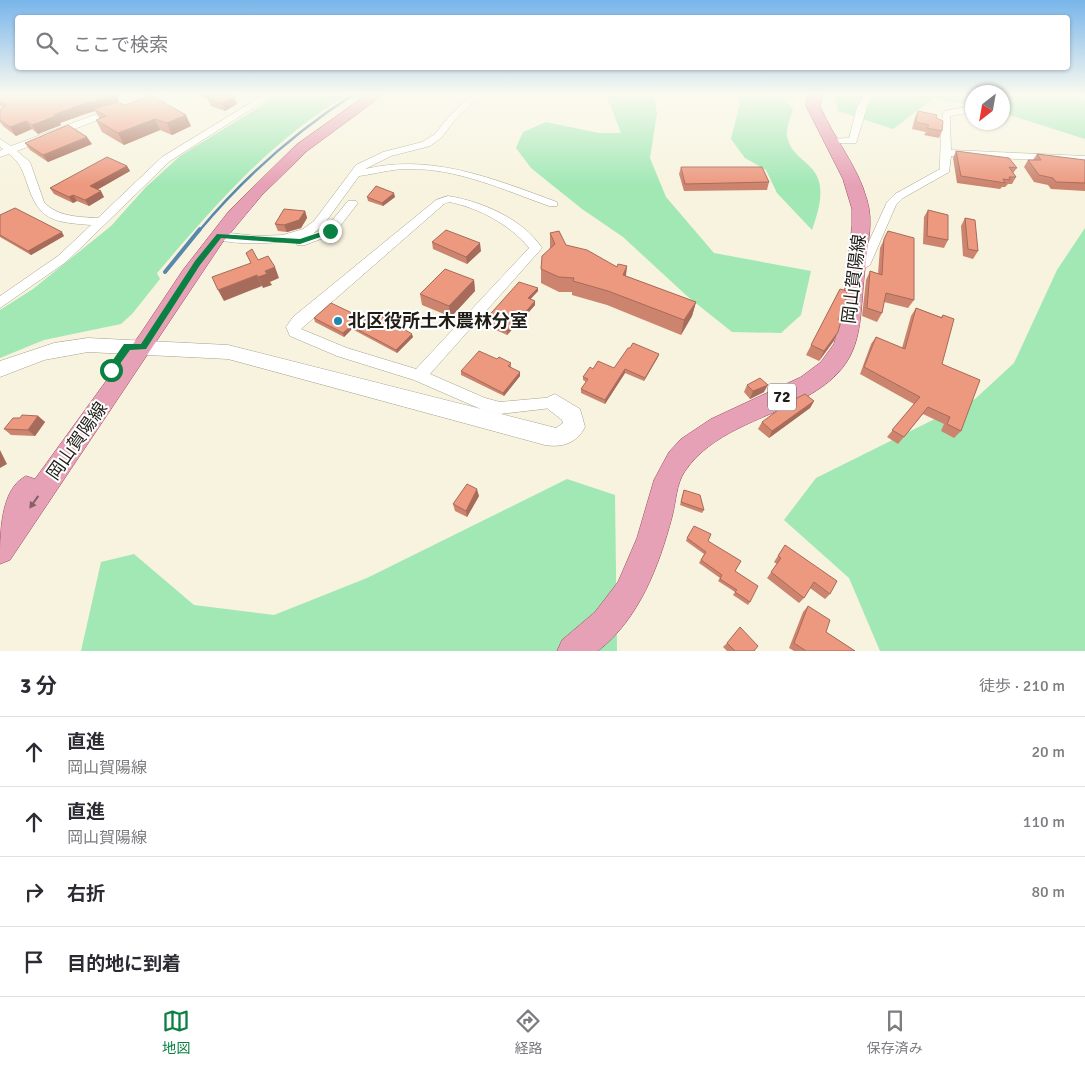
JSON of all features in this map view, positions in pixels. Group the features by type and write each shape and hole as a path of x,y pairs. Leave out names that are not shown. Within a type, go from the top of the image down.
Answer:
{"main road":[{"name":"岡山賀陽線","path":"0,550 208,235 244,192 304,138 324,124"},
{"name":"岡山賀陽線","path":"0,524 197,263 284,164 332,124"},
{"name":"岡山賀陽線","path":"573,651 600,631 624,600 640,571 666,482 677,461 693,442 717,428 805,386 826,372 840,354 850,325 862,219 854,186 822,124"}],"street":[{"path":"5,152 82,124"},
{"path":"0,303 62,259 166,159 219,124"},
{"path":"280,241 311,230 318,224 360,167 370,160 426,144 438,136 447,124"},
{"path":"830,141 853,141 857,124"},
{"path":"855,268 866,262 891,204 899,196 945,170 945,152 949,129 948,124"},
{"path":"0,142 5,152 25,162 39,202 44,208 65,219 102,222"},
{"path":"945,152 982,156 1048,155 1085,159"},
{"path":"355,175 385,166 413,165 470,175 553,204"},
{"path":"0,370 37,354 70,346 228,352 545,436 559,438 574,427 572,415 555,403 518,408 492,406 419,376 342,352 295,332 293,327 298,321 440,202 455,199 496,214 536,248 419,376"},
{"path":"220,236 300,242 330,231 352,203"}],"green space":[{"path":"231,124 304,124 268,154 201,222 157,273 160,279 132,314 121,324 44,340 0,358 0,310 33,289 111,226 146,187 180,156"},
{"path":"541,124 557,124 599,133 621,133 618,124 655,124 650,158 666,197 714,253 811,271 801,315 781,333 732,332 687,296 623,237 582,209 531,168 516,148 523,132"},
{"path":"735,124 789,124 787,136 791,147 813,170 820,184 820,200 812,230 777,193 766,170 745,158 731,139"},
{"path":"879,124 899,124 893,129"},
{"path":"1039,124 1085,124 1085,139"},
{"path":"1085,228 1085,651 880,651 849,578 784,520 816,478 975,399 1014,363 1057,270"},
{"path":"567,479 615,495 617,651 81,651 101,562 134,554 194,605 274,615 367,578"}],"building":[{"path":"103,124 141,124 118,133"},
{"path":"926,124 943,124 942,131 927,128 929,125"},
{"path":"68,125 87,137 43,155 25,143"},
{"path":"956,151 1009,158 1017,168 1009,167 1016,177 1009,177 1010,180 1003,179 1005,183 961,176"},
{"path":"1037,154 1085,160 1085,183 1056,182 1053,178 1039,175 1028,160 1041,160"},
{"path":"107,157 127,166 90,186 101,191 85,200 73,195 69,197 50,188"},
{"path":"681,167 762,167 769,182 685,184"},
{"path":"376,186 394,193 382,203 367,197"},
{"path":"15,208 62,232 28,251 0,235 0,215"},
{"path":"284,209 305,211 299,220 284,225 275,224"},
{"path":"928,210 948,215 948,240 927,236"},
{"path":"965,218 975,220 978,251 968,249"},
{"path":"446,230 480,243 466,257 432,242"},
{"path":"559,231 566,245 587,250 617,267 618,264 627,266 623,275 696,302 684,320 608,291 573,281 574,278 559,277 541,269 542,256 555,244 550,233"},
{"path":"888,231 914,238 914,300 886,293 882,313 867,308 870,271 882,275 884,239"},
{"path":"252,249 258,260 268,256 275,267 265,271 267,274 258,277 257,275 218,290 212,277 251,263 246,253"},
{"path":"445,269 474,280 449,306 420,294"},
{"path":"519,282 538,288 528,298 535,301 523,315 526,317 520,325 514,322 507,331 484,321"},
{"path":"840,289 847,291 844,309 838,320 841,321 838,332 824,351 811,345"},
{"path":"331,303 373,323 381,316 412,334 396,350 351,326 343,333 314,318"},
{"path":"916,308 942,318 943,315 954,319 942,364 980,380 961,431 947,424 950,417 928,407 904,437 892,430 920,397 864,367 876,337 905,349"},
{"path":"633,343 659,354 645,378 625,369 605,400 581,389 588,379 583,377 590,367 593,369 598,361 614,368"},
{"path":"479,351 511,363 508,366 520,372 503,393 461,371"},
{"path":"760,378 768,385 753,391 747,385"},
{"path":"805,394 814,401 772,431 762,422 789,402"},
{"path":"22,415 38,416 28,430 4,429 13,418 20,418"},
{"path":"467,484 477,489 466,511 453,504"},
{"path":"684,490 700,495 704,510 681,502"},
{"path":"694,526 711,534 708,541 741,561 735,571 758,586 750,602 735,592 737,590 720,579 722,575 701,560 706,552 687,538"},
{"path":"785,545 837,581 830,594 814,582 804,598 771,572 781,558 778,556"},
{"path":"808,606 830,620 826,632 855,651 806,651 794,643"},
{"path":"740,627 758,646 754,651 735,651 727,643"}],"waterway":[{"path":"199,231 252,174 311,124"},
{"path":"165,272 200,229"}],"place":[{"name":"北区役所土木農林分室","path":"338,321"}],"route":[{"path":"111,370 127,346 143,347 197,263 220,236 300,242 314,239 330,231"}]}
